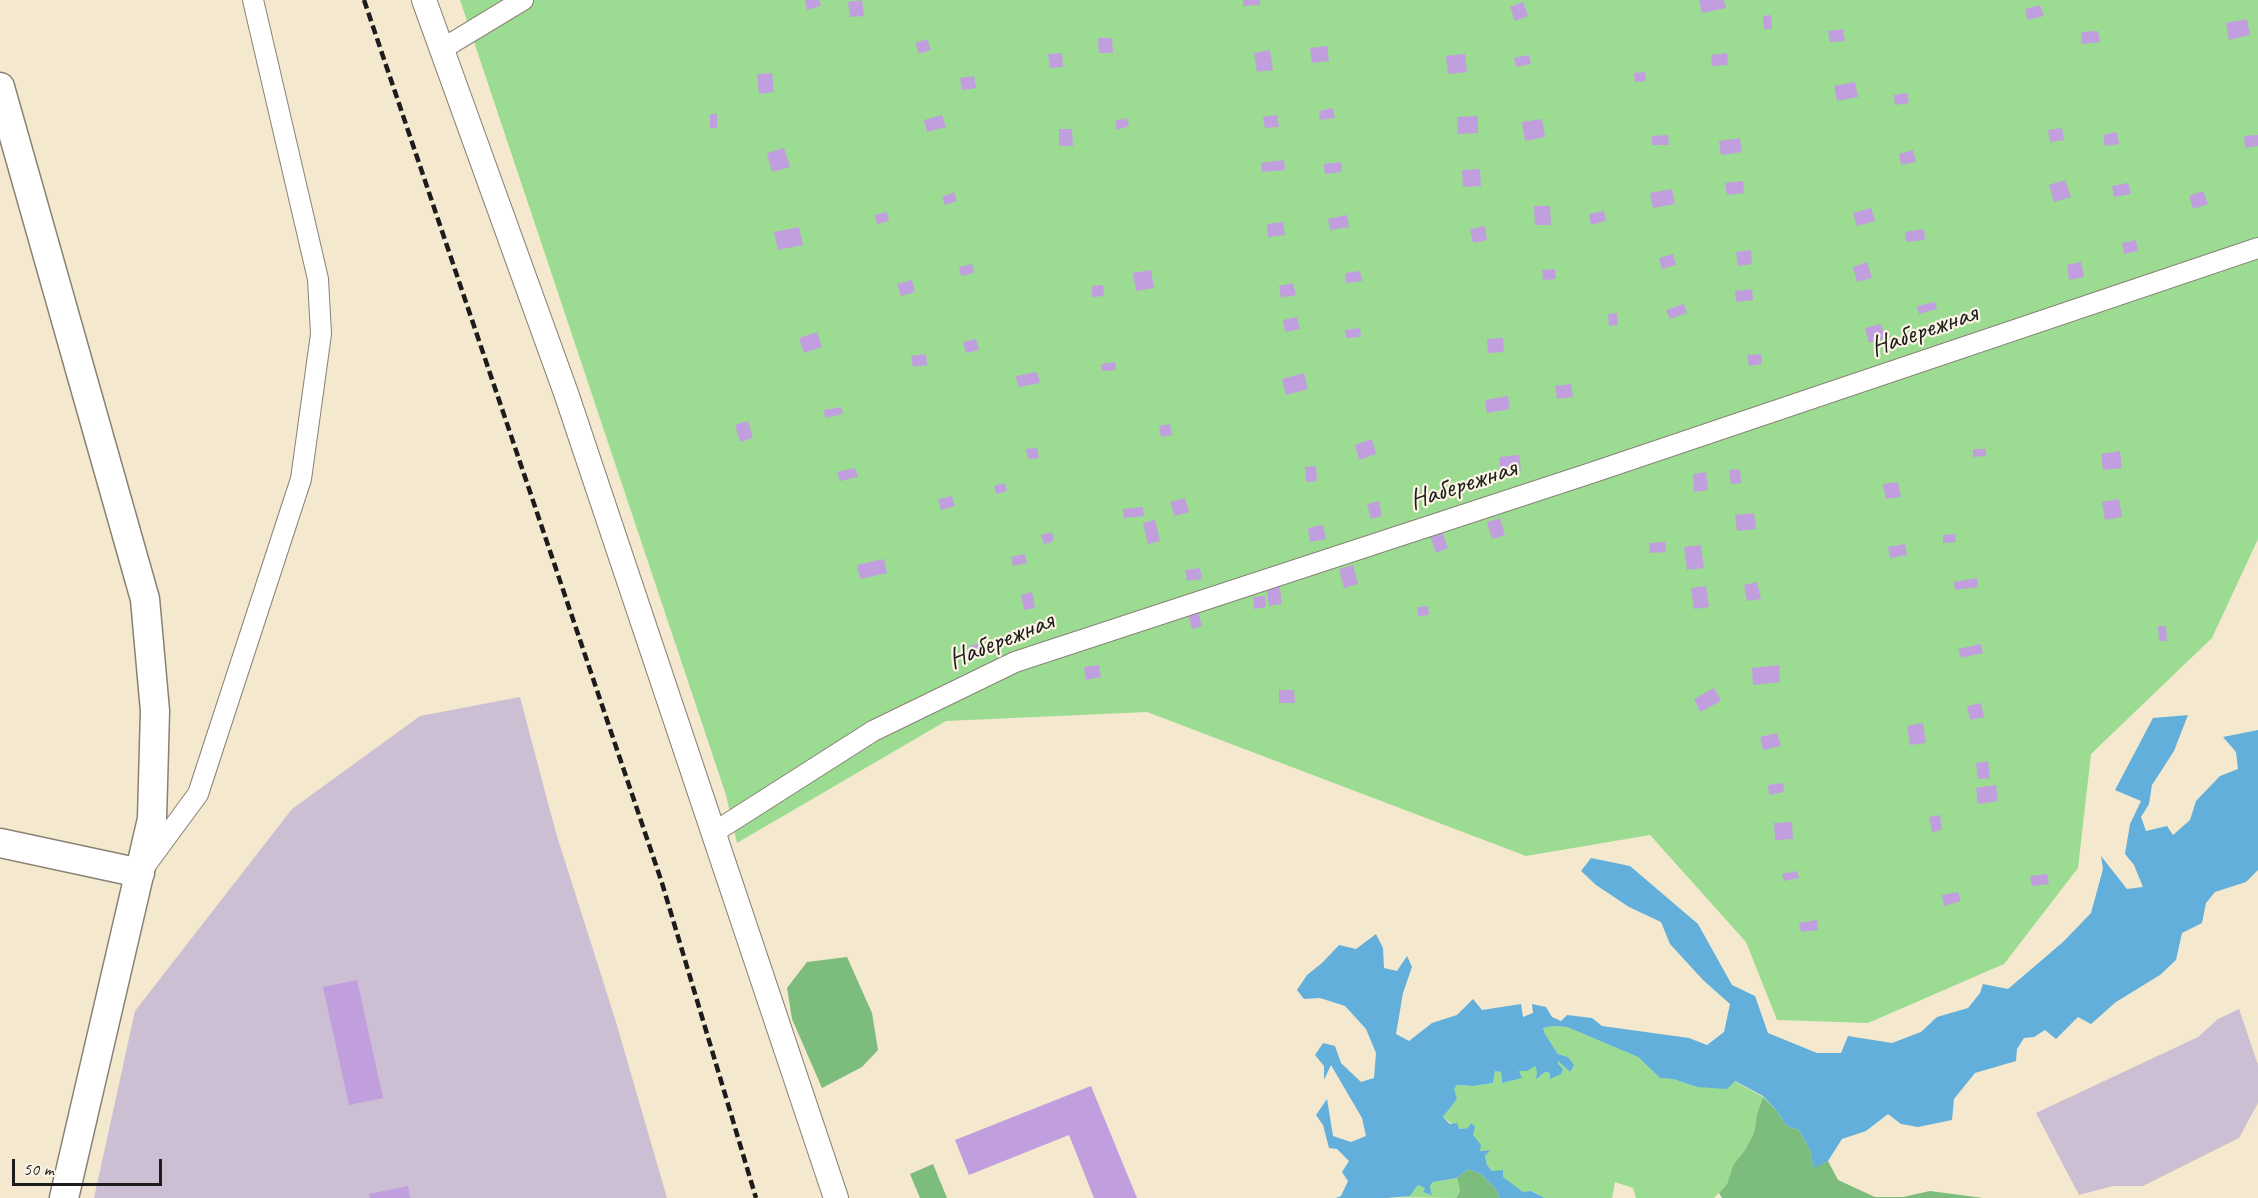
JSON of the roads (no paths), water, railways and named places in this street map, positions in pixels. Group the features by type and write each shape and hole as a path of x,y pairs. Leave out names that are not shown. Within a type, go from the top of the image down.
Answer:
{"main road":[{"path":"0,87 145,598 155,711 152,819 64,1198"},
{"path":"0,843 140,873"}],"street":[{"path":"140,873 198,794 301,480 321,333 318,279 253,0"},
{"path":"424,0 566,393 836,1198"},
{"path":"442,49 523,0"},
{"name":"Набережная","path":"713,833 873,731 1015,662 1591,473 2258,248"}],"water":[{"path":"2188,715 2174,751 2152,785 2149,804 2141,817 2146,831 2167,826 2173,835 2190,820 2196,801 2220,776 2238,769 2236,752 2223,737 2258,730 2258,870 2246,882 2215,892 2206,903 2202,923 2182,933 2176,960 2160,975 2116,1002 2091,1024 2078,1017 2056,1039 2045,1030 2034,1037 2024,1038 2017,1049 2016,1061 1975,1073 1954,1099 1952,1120 1918,1127 1901,1124 1888,1114 1866,1131 1842,1139 1828,1161 1814,1168 1810,1150 1799,1130 1787,1126 1763,1096 1735,1081 1727,1089 1697,1087 1673,1079 1660,1078 1638,1057 1567,1027 1553,1026 1543,1028 1545,1034 1558,1054 1568,1057 1574,1065 1570,1072 1558,1061 1563,1069 1561,1074 1550,1079 1550,1073 1545,1072 1536,1079 1535,1066 1527,1071 1519,1071 1522,1078 1502,1083 1501,1072 1495,1071 1493,1083 1473,1086 1457,1085 1454,1089 1457,1099 1443,1117 1450,1124 1457,1123 1459,1129 1468,1128 1471,1123 1475,1127 1473,1135 1481,1145 1480,1151 1490,1150 1485,1156 1487,1165 1492,1171 1503,1170 1503,1177 1523,1192 1531,1191 1545,1198 1500,1198 1495,1188 1481,1174 1468,1169 1457,1178 1433,1182 1430,1186 1432,1195 1423,1192 1425,1188 1418,1185 1410,1196 1336,1198 1341,1196 1348,1181 1342,1172 1349,1161 1337,1149 1329,1148 1323,1125 1316,1115 1327,1099 1333,1136 1351,1142 1366,1136 1362,1118 1331,1065 1324,1080 1324,1066 1315,1055 1323,1043 1335,1046 1341,1063 1361,1082 1374,1078 1376,1053 1366,1029 1345,1006 1320,998 1304,999 1297,990 1307,975 1339,945 1356,949 1376,934 1383,948 1384,968 1397,971 1407,956 1412,967 1403,993 1396,1034 1409,1041 1432,1023 1457,1015 1473,999 1482,1010 1521,1004 1523,1017 1533,1013 1532,1004 1546,1007 1552,1017 1561,1021 1567,1015 1592,1018 1602,1026 1689,1038 1707,1045 1724,1032 1730,1004 1703,980 1670,944 1661,922 1629,907 1596,885 1581,871 1591,858 1630,866 1698,924 1732,985 1755,996 1768,1033 1817,1053 1841,1053 1848,1036 1892,1043 1921,1032 1937,1017 1968,1008 1980,993 1983,984 2008,989 2063,942 2091,913 2103,869 2101,856 2127,889 2143,887 2134,865 2125,854 2130,824 2141,801 2115,790 2153,718"}],"railway":[{"path":"364,0 662,883 756,1198"}]}
